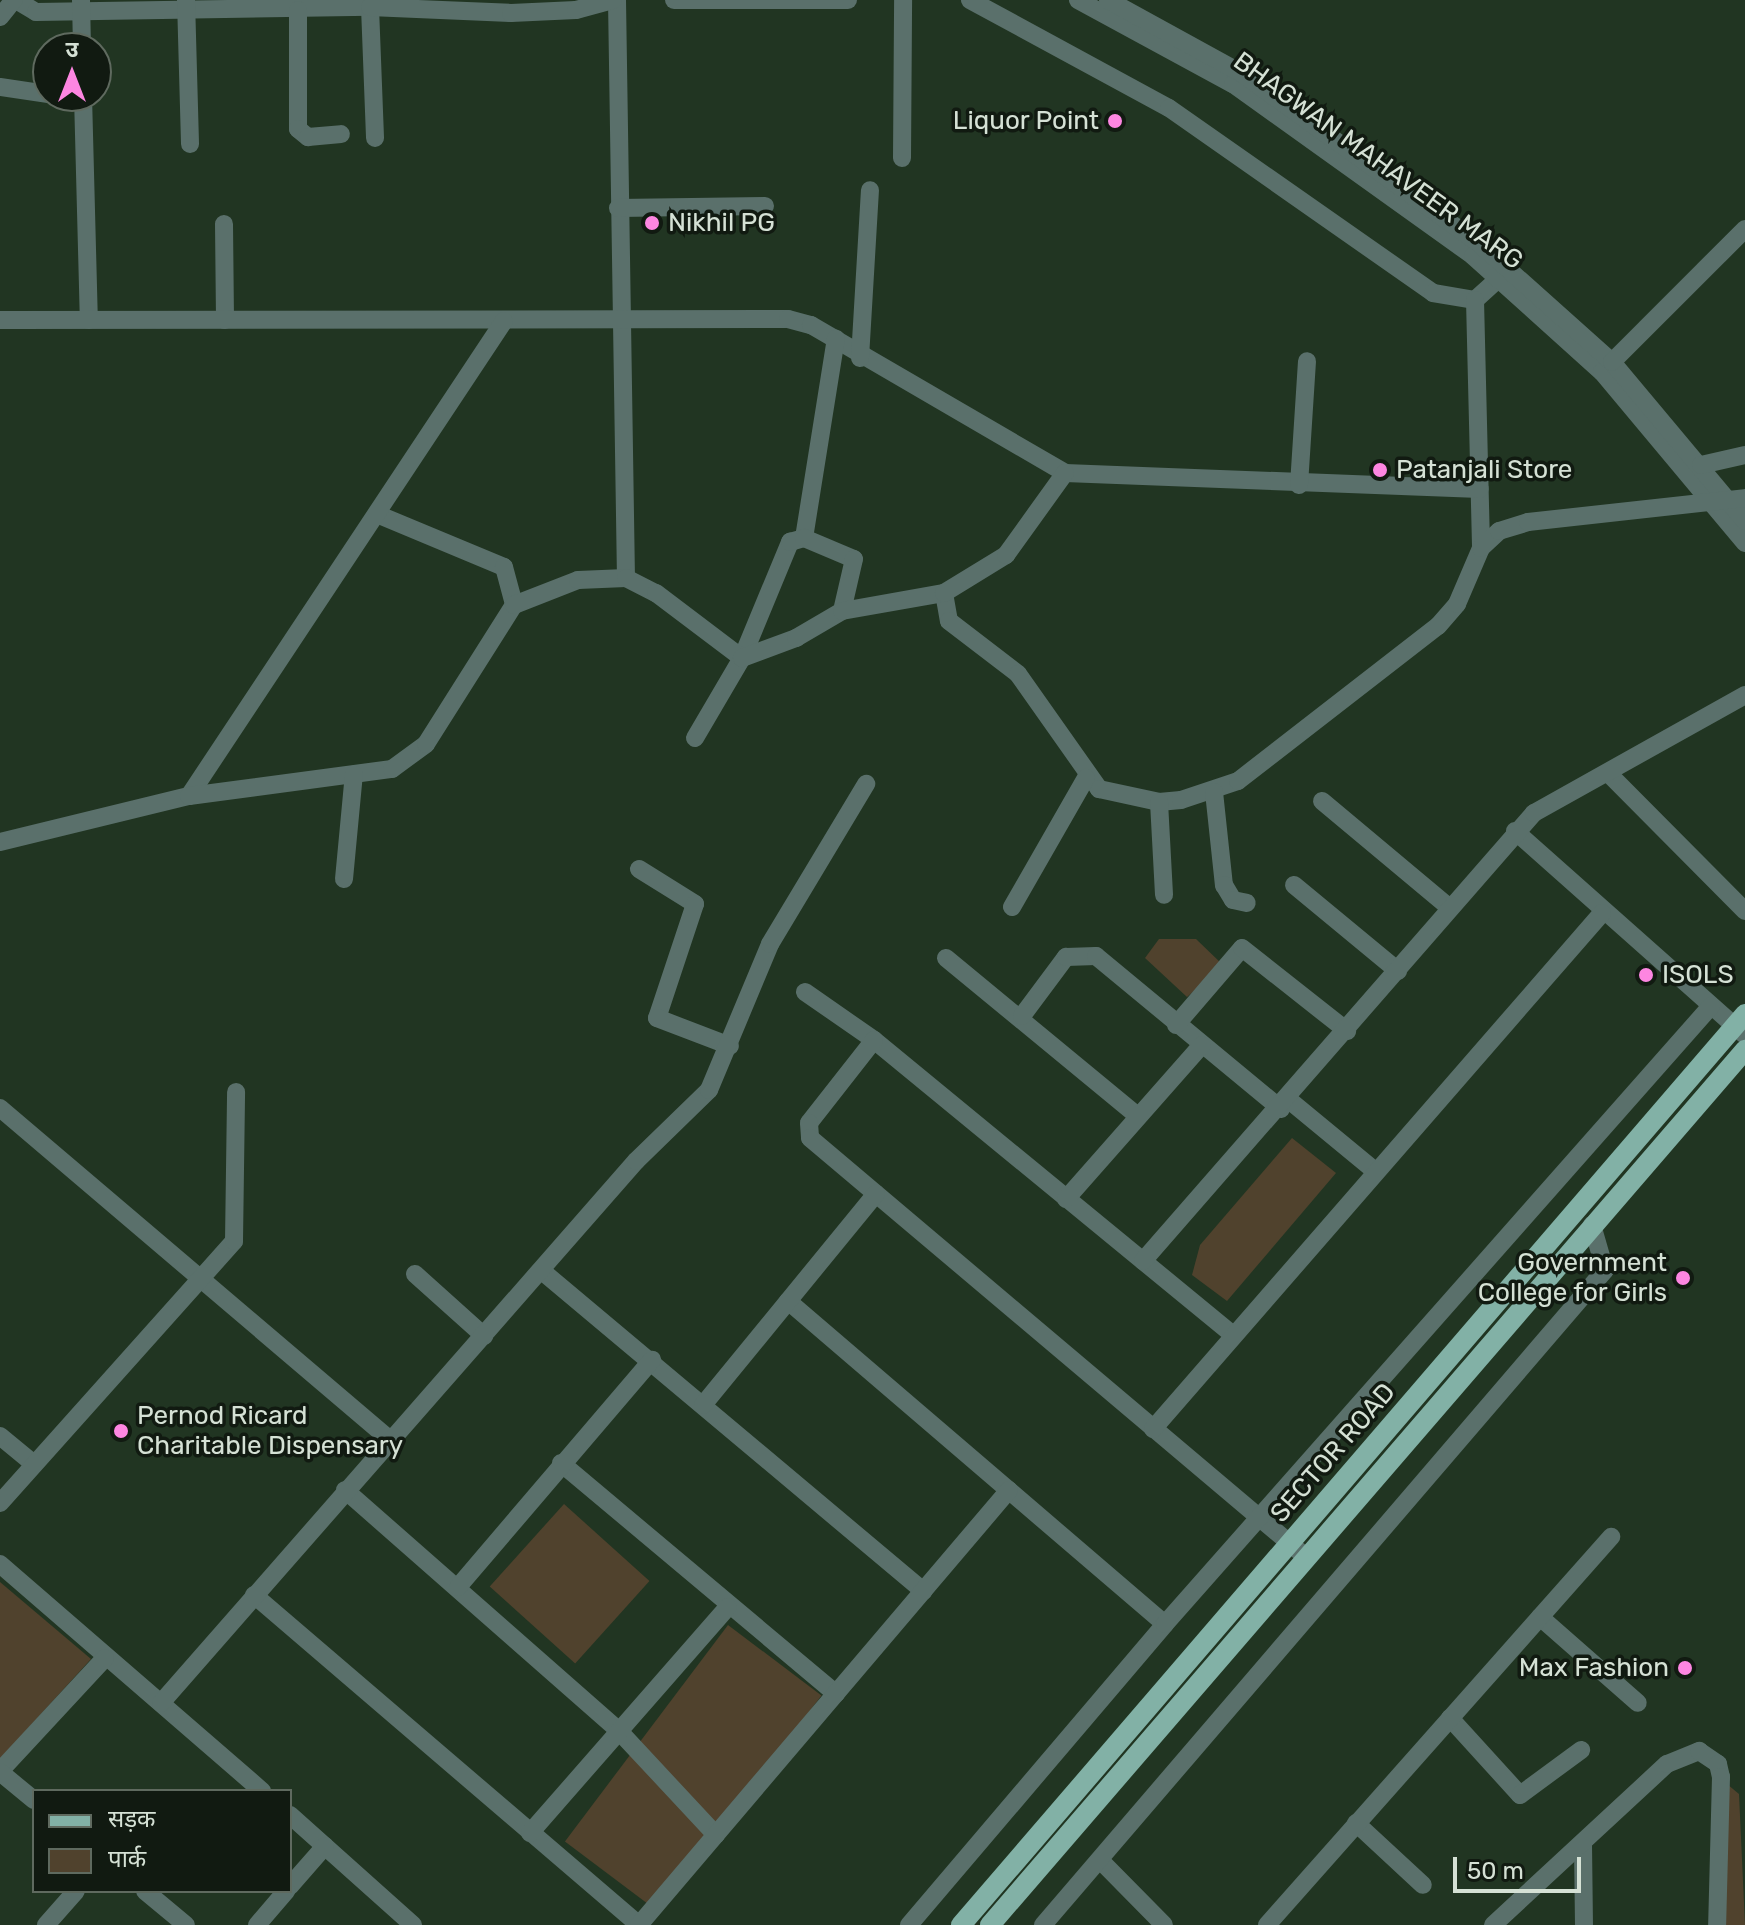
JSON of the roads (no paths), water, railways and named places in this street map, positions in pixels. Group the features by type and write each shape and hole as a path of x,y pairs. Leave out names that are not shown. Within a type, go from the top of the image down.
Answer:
{"main road":[{"name":"SECTOR ROAD","path":"961,1925 1289,1543 1742,1025"},
{"name":"SECTOR ROAD","path":"990,1925 1745,1050"}],"street":[{"path":"6,9 36,12 81,4 298,10 575,5 615,0 618,319 626,578"},
{"path":"674,0 848,0"},
{"path":"902,158 903,0"},
{"path":"970,0 1169,108 1407,279 1447,299 1475,300 1504,274"},
{"name":"BHAGWAN MAHAVEER MARG","path":"1078,0 1233,84 1504,274 1728,499 1745,543"},
{"name":"BHAGWAN MAHAVEER MARG","path":"1108,0 1241,73 1504,274 1612,362 1745,521"},
{"path":"81,4 82,32"},
{"path":"187,6 190,144"},
{"path":"370,7 375,138"},
{"path":"298,10 298,129 308,137 341,134"},
{"path":"0,87 32,92"},
{"path":"83,112 89,320"},
{"path":"860,358 870,190"},
{"path":"618,208 765,206"},
{"path":"224,224 225,320"},
{"path":"1612,362 1745,229"},
{"path":"1475,300 1481,548"},
{"path":"0,320 788,319 836,339 860,358 1065,473 1299,485 1480,489"},
{"path":"189,796 379,515 504,321"},
{"path":"804,538 836,339"},
{"path":"1299,485 1307,361"},
{"path":"1701,465 1745,455"},
{"path":"742,658 796,638 842,611 944,593 1006,555 1065,473"},
{"path":"944,593 949,621 1018,674 1086,778 1099,789 1159,802 1214,792 1238,781 1438,626 1457,604 1481,548 1499,531 1528,522 1728,499"},
{"path":"379,515 504,567 514,605"},
{"path":"695,738 742,658 790,542 804,538 854,559 842,611"},
{"path":"0,842 189,796 354,774 413,759 514,605 578,580 626,578 656,593 742,658"},
{"path":"1143,1261 1285,1104 1515,831 1534,813 1609,774 1745,695"},
{"path":"344,879 354,774"},
{"path":"1609,774 1745,911"},
{"path":"1012,907 1086,778"},
{"path":"161,1703 389,1439 542,1271 636,1161 699,1103 730,1046 770,944 866,784"},
{"path":"1214,792 1224,885 1233,900 1247,903"},
{"path":"1322,801 1450,908"},
{"path":"1159,802 1164,895"},
{"path":"1515,831 1602,913 1711,1006 1742,1025"},
{"path":"639,869 695,904 657,1018 730,1046"},
{"path":"1294,885 1398,971"},
{"path":"1153,1429 1374,1170 1602,913"},
{"path":"1176,1025 1242,948 1347,1031"},
{"path":"1022,1016 1066,957 1084,953 1096,956 1176,1025 1374,1170"},
{"path":"946,958 1022,1016 1138,1116"},
{"path":"805,992 874,1040 1232,1334"},
{"path":"909,1925 1165,1624 1711,1006"},
{"path":"874,1040 807,1129 876,1194 1306,1557"},
{"path":"1066,1199 1202,1045"},
{"path":"0,1503 197,1276 234,1241 236,1092"},
{"path":"0,1108 389,1439"},
{"path":"703,1405 876,1194"},
{"path":"1043,1925 1605,1270 1592,1225"},
{"path":"542,1271 652,1360 923,1591"},
{"path":"415,1274 484,1336"},
{"path":"788,1301 1165,1624"},
{"path":"458,1587 652,1360"},
{"path":"0,1436 34,1464"},
{"path":"561,1463 728,1607 836,1694"},
{"path":"345,1490 619,1731 716,1835"},
{"path":"254,1595 639,1925 1009,1490"},
{"path":"1267,1925 1611,1537"},
{"path":"0,1564 260,1789"},
{"path":"530,1833 728,1607"},
{"path":"1540,1617 1638,1703"},
{"path":"32,1798 0,1771 105,1658"},
{"path":"1450,1718 1520,1795 1581,1750"},
{"path":"1493,1925 1679,1755 1699,1751 1710,1757 1721,1777 1717,1925"},
{"path":"292,1817 413,1925"},
{"path":"1356,1823 1423,1885"},
{"path":"1583,1844 1584,1925"},
{"path":"292,1884 325,1846"},
{"path":"1100,1860 1164,1925"},
{"path":"46,1925 74,1893"},
{"path":"147,1893 186,1925"},
{"path":"257,1925 284,1893"}],"place":[{"name":"Liquor Point","path":"1115,121"},
{"name":"Nikhil PG","path":"652,223"},
{"name":"Patanjali Store","path":"1380,470"},
{"name":"ISOLS","path":"1646,975"},
{"name":"Government College for Girls","path":"1683,1278"},
{"name":"Pernod Ricard Charitable Dispensary","path":"121,1431"},
{"name":"Max Fashion","path":"1685,1668"}]}
